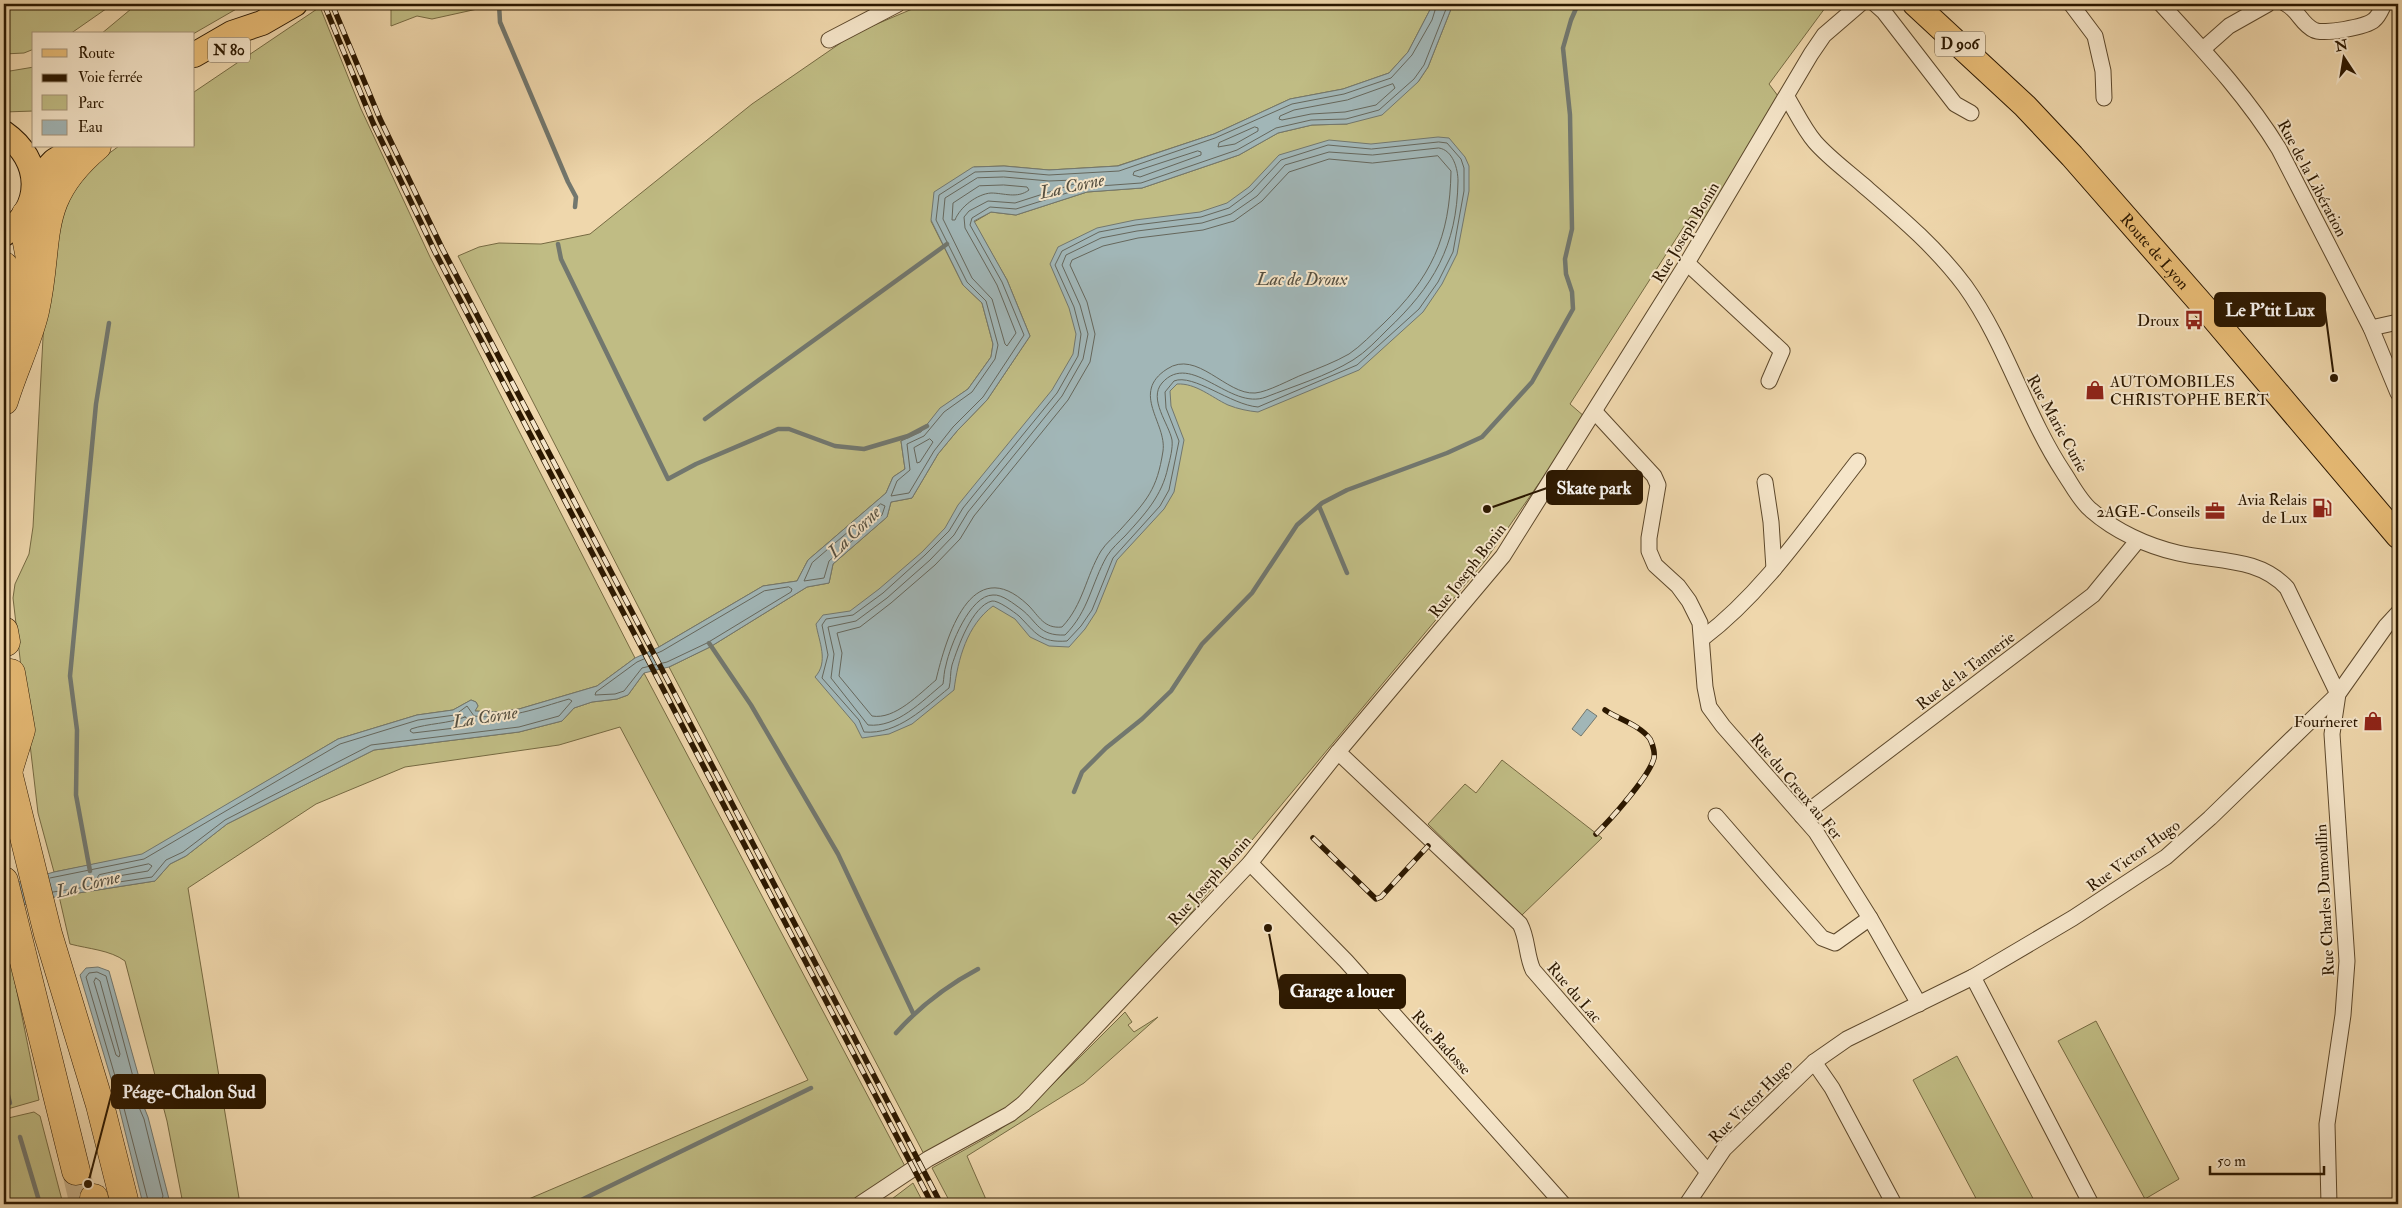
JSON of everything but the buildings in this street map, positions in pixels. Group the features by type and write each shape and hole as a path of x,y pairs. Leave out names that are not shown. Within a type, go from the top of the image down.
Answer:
{"highway":[{"path":"4,401 35,312 44,232 50,206 65,180 80,160 95,148"},
{"path":"26,214 28,252 38,294"},
{"path":"4,266 15,285 19,302 15,330 4,355"},
{"path":"7,678 21,730 5,767 48,934 100,1104 125,1204"},
{"path":"4,881 75,1171"}],"main road":[{"name":"Route de Lyon","path":"1915,4 2025,106 2072,156 2199,300 2398,536"},
{"name":"N 80","path":"195,71 239,43 262,23 290,6"},
{"name":"N 80","path":"195,54 232,33 262,23"},
{"path":"4,234 14,228 26,214 32,198 34,182 28,160 17,138"},
{"path":"34,182 54,161 75,148"}],"street":[{"path":"829,40 870,10 898,4"},
{"name":"Rue Joseph Bonin","path":"860,1204 928,1159 1010,1114 1024,1103 1250,863 1338,752 1503,556 1687,263 1788,97 1811,54 1824,35 1860,4"},
{"path":"1875,4 1884,12 1955,104 1971,113"},
{"path":"2071,4 2095,36 2103,70 2104,98"},
{"name":"Rue de la Libération","path":"2161,4 2203,49 2263,122 2283,155 2371,328 2398,393"},
{"path":"2203,49 2229,26 2268,4"},
{"path":"2286,4 2306,25 2316,31 2326,32 2373,21 2384,4"},
{"name":"Rue Marie Curie","path":"1788,97 1802,124 1820,147 1907,224 1950,267 1984,315 2029,411 2056,461 2089,508 2106,522 2138,540 2178,553 2244,564 2278,578 2287,588 2338,694"},
{"path":"1687,263 1782,351 1769,381"},
{"path":"2371,328 2398,322"},
{"name":"Rue du Creux au Fer","path":"1595,412 1654,476 1658,486 1649,538 1649,551 1655,565 1678,586 1700,623 1705,687 1709,707 1816,832 1870,918 1919,1004"},
{"path":"1702,638 1729,618 1774,569 1858,461"},
{"path":"1765,482 1771,522 1774,569"},
{"name":"Rue de la Tannerie","path":"1802,816 2093,596 2138,540"},
{"name":"Rue Charles Dumoullin","path":"2329,1204 2328,1124 2343,1015 2347,961 2331,744 2338,694 2386,626 2398,613"},
{"name":"Rue Victor Hugo","path":"1687,1204 1699,1198 1708,1172 1724,1149 1814,1062 1847,1039 1972,977 2073,918 2166,857 2210,818 2338,694"},
{"name":"Rue du Lac","path":"1338,752 1520,924 1526,935 1529,961 1536,975 1708,1172"},
{"path":"1716,816 1822,938 1835,942 1870,918"},
{"name":"Rue Badosse","path":"1250,863 1352,968 1563,1204"},
{"path":"1972,977 2091,1204"},
{"name":"Rue Victor Hugo","path":"1814,1062 1832,1088 1894,1204"}],"green space":[{"path":"4,4 113,4 73,32 32,32 32,50 24,53 4,54"},
{"path":"137,4 245,4 195,33 103,32"},
{"path":"365,4 500,4 432,19 417,16 391,26 391,5"},
{"path":"924,4 1433,4 1408,52 1389,73 1343,89 1290,99 1214,134 1117,166 1049,170 1004,166 974,167 931,221 963,285 982,303 993,344 991,357 968,389 941,408 921,432 901,441 905,469 893,477 886,493 808,560 797,581 763,586 659,647 458,256 479,247 499,243 541,244 590,234 752,104 845,40 865,29"},
{"path":"1453,4 1828,4 1769,84 1778,96 1704,220 1690,217 1570,404 1585,417 1485,561 1116,1003 1010,1110 927,1160 669,667 710,647 807,587 829,583 833,564 887,517 891,502 912,498 938,454 987,400 1030,336 1007,280 974,222 991,212 1016,215 1087,192 1142,188 1239,155 1278,133 1312,125 1347,124 1418,82 1428,67"},
{"path":"320,7 361,109 430,257 635,658 597,686 519,709 497,712 474,711 478,706 476,702 471,700 453,710 417,715 338,739 142,855 54,872 38,813 13,598 15,584 29,554 33,527 47,262 69,194 96,163 116,148 195,148 195,91"},
{"path":"32,67 32,111 4,112 4,72"},
{"path":"644,673 907,1170 858,1204 517,1204 808,1080 620,727 559,745 405,767 316,804 188,888 240,1204 183,1204 167,1121 125,961 106,952 70,944 59,896 155,881 170,864 186,856 227,824 374,750 519,732 562,721 574,708 592,702 617,699 628,695"},
{"path":"1502,760 1602,838 1522,915 1428,824 1465,784 1476,793"},
{"path":"4,928 39,1100 4,1110"},
{"path":"1125,1012 1132,1022 1128,1025 1134,1032 1158,1017 1084,1083 967,1156 988,1204 951,1204 932,1168 993,1134 1026,1111"},
{"path":"2096,1021 2179,1179 2145,1199 2058,1041"},
{"path":"1957,1056 2036,1204 1979,1204 1913,1080"},
{"path":"34,1112 40,1116 63,1204 4,1204 4,1119"},
{"path":"913,1183 924,1204 885,1204 888,1202"}],"water":[{"name":"La Corne","path":"1433,4 1453,4 1428,67 1418,82 1382,115 1347,124 1312,125 1278,133 1239,155 1142,188 1087,192 1016,215 991,212 974,221 1007,280 1030,336 987,400 938,454 912,498 891,502 887,517 833,564 829,583 807,587 710,647 669,667 644,673 628,695 617,699 592,702 574,708 562,721 519,732 374,750 227,824 186,856 170,864 155,881 59,896 4,910 4,886 54,872 142,854 338,739 417,715 453,710 471,700 476,702 478,706 475,711 497,712 519,709 597,686 635,658 659,647 763,586 797,581 808,560 886,493 893,477 905,469 901,441 921,432 940,408 968,389 991,357 993,344 982,303 963,285 931,220 934,192 973,167 1004,166 1049,170 1118,166 1214,134 1290,99 1343,89 1389,73 1408,52"},
{"name":"Lac de Droux","path":"1438,137 1449,138 1465,157 1469,166 1469,191 1457,254 1442,284 1423,312 1359,370 1258,412 1243,410 1222,402 1197,388 1177,384 1170,391 1171,406 1184,440 1174,492 1164,509 1117,560 1096,612 1085,629 1069,647 1049,646 1030,637 1015,619 993,606 976,623 970,633 961,655 954,690 912,724 889,734 862,738 855,724 815,677 819,671 822,658 816,624 823,615 850,611 922,552 945,528 958,505 1052,390 1073,354 1076,334 1069,308 1050,264 1058,247 1097,228 1135,220 1200,212 1227,203 1249,187 1279,155 1329,140 1371,144"},
{"path":"1587,709 1597,716 1581,736 1572,729"},
{"path":"98,967 109,971 142,1088 140,1097 148,1117 169,1199 163,1204 146,1204 142,1200 116,1095 80,975 86,968"}],"waterway":[{"path":"499,4 500,22 576,197 575,207"},
{"path":"1074,792 1082,772 1106,748 1142,719 1171,691 1202,644 1252,593 1297,525 1322,503 1347,490 1447,453 1482,437 1532,382 1573,309 1572,292 1566,274 1565,259 1572,229 1570,115 1563,48 1578,4"},
{"path":"558,244 561,259 668,479 696,464 778,429 789,429 835,446 864,449 908,436 927,426"},
{"path":"705,419 947,244"},
{"name":"La Corne","path":"90,871 76,795 77,730 70,676 96,404 109,323"},
{"path":"1319,506 1347,573"},
{"path":"709,643 751,705 838,854 913,1013"},
{"path":"896,1033 934,997 978,969"},
{"path":"4,1080 10,1103"},
{"path":"573,1204 811,1088"},
{"path":"20,1137 40,1204"}],"tunnel":[{"path":"76,1171 83,1201"}],"railway":[{"path":"324,4 373,123 435,252 932,1204"},
{"path":"332,4 380,119 442,248 941,1204"},
{"path":"1596,834 1636,788 1649,769 1654,756 1651,741 1646,734 1605,710"},
{"path":"1313,838 1376,899 1381,897 1428,846"}],"place":[{"name":"Droux","path":"2194,320"},
{"name":"Le P'tit Lux","path":"2334,378"},
{"name":"AUTOMOBILES CHRISTOPHE BERT","path":"2095,390"},
{"name":"Avia Relais de Lux","path":"2322,508"},
{"name":"Skate park","path":"1487,509"},
{"name":"2AGE-Conseils","path":"2215,511"},
{"name":"Fourneret","path":"2373,721"},
{"name":"Garage a louer","path":"1268,928"},
{"name":"Péage-Chalon Sud","path":"88,1184"}]}
